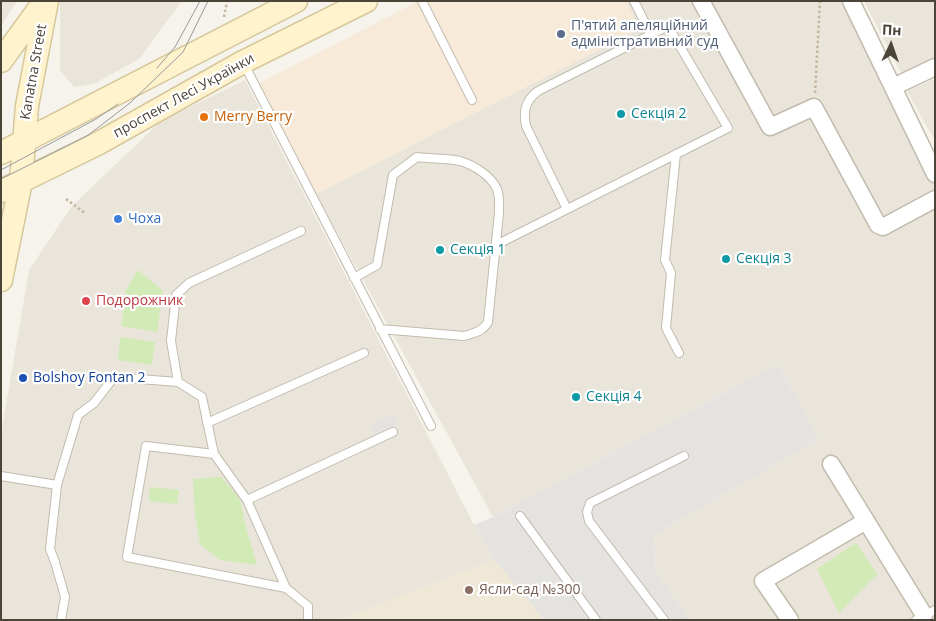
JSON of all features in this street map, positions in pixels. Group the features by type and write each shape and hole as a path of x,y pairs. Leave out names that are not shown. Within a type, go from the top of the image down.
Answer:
{"main road":[{"path":"1,60 46,1"},
{"name":"Kanatna Street","path":"1,280 11,186 23,143 27,106 46,1"},
{"name":"проспект Лесі Українки","path":"11,186 98,143 243,62 366,1"},
{"path":"1,152 23,143 295,2"}],"street":[{"path":"701,1 770,127 814,107 878,225 883,227 935,199"},
{"path":"851,1 935,174"},
{"path":"893,87 935,67"},
{"path":"831,464 925,615"},
{"path":"790,620 763,581 866,521"}],"lane":[{"path":"422,1 472,100"},
{"path":"634,1 651,34"},
{"path":"496,245 728,128 668,26 538,92 530,97 525,105 526,126 567,209"},
{"path":"243,62 431,426"},
{"path":"676,154 665,260 671,273 666,328 680,353"},
{"path":"354,278 377,265 392,175 417,157 460,161 474,167 487,176 496,188 499,199 496,245 488,322 484,328 476,333 464,336 380,328"},
{"path":"178,382 171,341 176,295 189,283 301,231"},
{"path":"207,423 364,353"},
{"path":"61,620 64,597 50,549 57,485 78,415 94,403 114,377 178,382 202,396 214,454 247,500 286,588 308,606 308,620"},
{"path":"247,500 393,432"},
{"path":"214,454 146,446 127,557 286,588"},
{"path":"664,620 589,521 587,512 590,503 684,456"},
{"path":"1,476 57,485"},
{"path":"520,516 596,620"}],"path":[{"path":"814,107 820,1"},
{"path":"66,198 86,214"}],"shaded area":[{"path":"1,1 17,1 1,26"},
{"path":"60,1 182,1 139,59 94,84 74,87 60,70"},
{"path":"419,1 626,1 639,29 316,194 259,83"},
{"path":"626,1 845,1 935,181 935,620 690,620 656,571 654,535 819,439 778,364 493,517 316,194 639,29"},
{"path":"864,1 935,1 935,68 906,83"},
{"path":"935,79 935,141 907,91"},
{"path":"245,80 474,525 495,560 339,620 1,620 1,434 29,270 72,206 160,122"},
{"path":"778,364 819,439 654,535 656,571 690,620 544,620 495,560 474,525 493,517"},
{"path":"393,415 398,425 375,436 370,425"},
{"name":"Ясли-сад №300","path":"495,560 544,620 339,620"}],"green space":[{"path":"138,270 163,291 157,332 121,326 126,290"},
{"path":"120,337 155,342 152,365 118,360"},
{"path":"221,477 240,499 257,565 220,560 200,544 195,515 193,479"},
{"path":"150,487 179,490 177,504 149,501"},
{"path":"856,543 877,574 839,613 817,569"}],"tram line":[{"path":"157,68 175,47 200,1"},
{"path":"1,179 87,136 130,103 183,52 208,1"},
{"path":"1,170 96,119 118,104"}],"place":[{"name":"П'ятий апеляційний адміністративний суд","path":"561,34"},
{"name":"Секція 2","path":"621,114"},
{"name":"Merry Berry","path":"204,117"},
{"name":"Чоха","path":"118,219"},
{"name":"Секція 1","path":"440,250"},
{"name":"Секція 3","path":"726,259"},
{"name":"Подорожник","path":"86,301"},
{"name":"Bolshoy Fontan 2","path":"23,378"},
{"name":"Секція 4","path":"576,397"},
{"name":"Ясли-сад №300","path":"469,590"}]}
